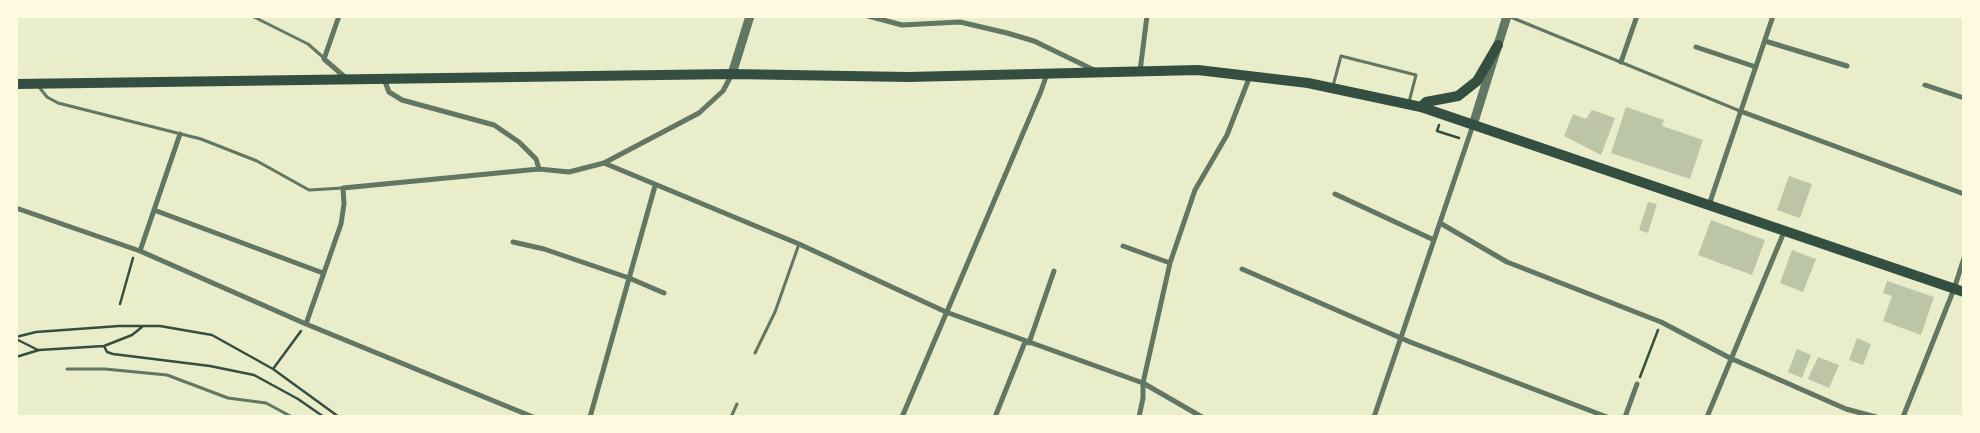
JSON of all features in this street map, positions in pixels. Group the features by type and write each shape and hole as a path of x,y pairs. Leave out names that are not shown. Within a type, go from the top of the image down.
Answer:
{"main road":[{"path":"1421,106 1426,102 1458,96 1477,81 1498,45"},
{"path":"16,84 732,74 908,77 1198,70 1333,87 1421,106 1959,291"}],"street":[{"path":"339,16 324,59 346,78"},
{"path":"306,324 340,224 344,204 343,188 539,169 569,172 604,163 700,113 723,91 732,74 750,16"},
{"path":"868,16 902,25 961,19 1034,41 1096,71"},
{"path":"1140,71 1147,16"},
{"path":"1374,417 1508,16"},
{"path":"1621,62 1637,16"},
{"path":"1709,206 1773,16"},
{"path":"1765,40 1847,66"},
{"path":"1696,47 1756,67"},
{"path":"902,417 1042,91 1047,73"},
{"path":"1139,417 1143,398 1143,383 1170,263 1195,190 1227,134 1250,76"},
{"path":"383,78 389,92 402,100 494,125 519,142 536,159 539,169"},
{"path":"1926,85 1964,98"},
{"path":"1740,111 1964,194"},
{"path":"138,250 180,134"},
{"path":"604,163 655,186 799,244 946,312 1027,343 1143,383 1202,417"},
{"path":"590,417 655,186"},
{"path":"1335,194 1434,240"},
{"path":"16,208 138,250 518,414 533,417"},
{"path":"154,210 323,273"},
{"path":"1440,223 1507,262 1661,322 1730,358 1846,409 1876,417"},
{"path":"1707,417 1784,232"},
{"path":"513,242 544,249 629,278 664,293"},
{"path":"1123,246 1170,263"},
{"path":"1903,417 1959,291 1964,258"},
{"path":"1242,269 1401,337 1607,417"},
{"path":"995,417 1027,343 1054,271"},
{"path":"1625,417 1638,384"}],"lane":[{"path":"252,16 308,44 324,59"},
{"path":"1508,16 1740,111"},
{"path":"1333,87 1341,56 1416,75 1408,103"},
{"path":"37,83 48,97 58,103 200,138 258,161 309,190 343,188"},
{"path":"755,354 775,312 799,244"},
{"path":"68,369 106,369 167,375 228,398 266,403 292,417"},
{"path":"731,417 736,404"}],"path":[{"path":"1437,131 1468,140"},
{"path":"120,304 138,250"},
{"path":"1638,384 1661,322"},
{"path":"273,369 306,324"},
{"path":"16,357 39,350 104,346 132,335 143,326"},
{"path":"16,338 36,332 143,326 160,326 212,335 273,369 339,417"},
{"path":"16,338 39,350"},
{"path":"104,346 107,352 114,354 210,366 254,375 298,399 324,417"}],"building":[{"path":"1626,107 1664,120 1662,126 1703,140 1690,179 1611,153"},
{"path":"1592,110 1615,118 1601,155 1564,136 1573,114 1586,119"},
{"path":"1789,176 1812,184 1800,218 1777,210"},
{"path":"1648,202 1657,204 1648,233 1639,230"},
{"path":"1711,220 1765,240 1752,275 1698,255"},
{"path":"1792,250 1816,259 1803,292 1780,283"},
{"path":"1887,281 1934,297 1921,335 1883,321 1892,296 1883,293"},
{"path":"1857,338 1871,344 1863,365 1849,360"},
{"path":"1797,349 1811,355 1802,378 1788,372"},
{"path":"1818,357 1839,365 1829,388 1808,379"}]}
